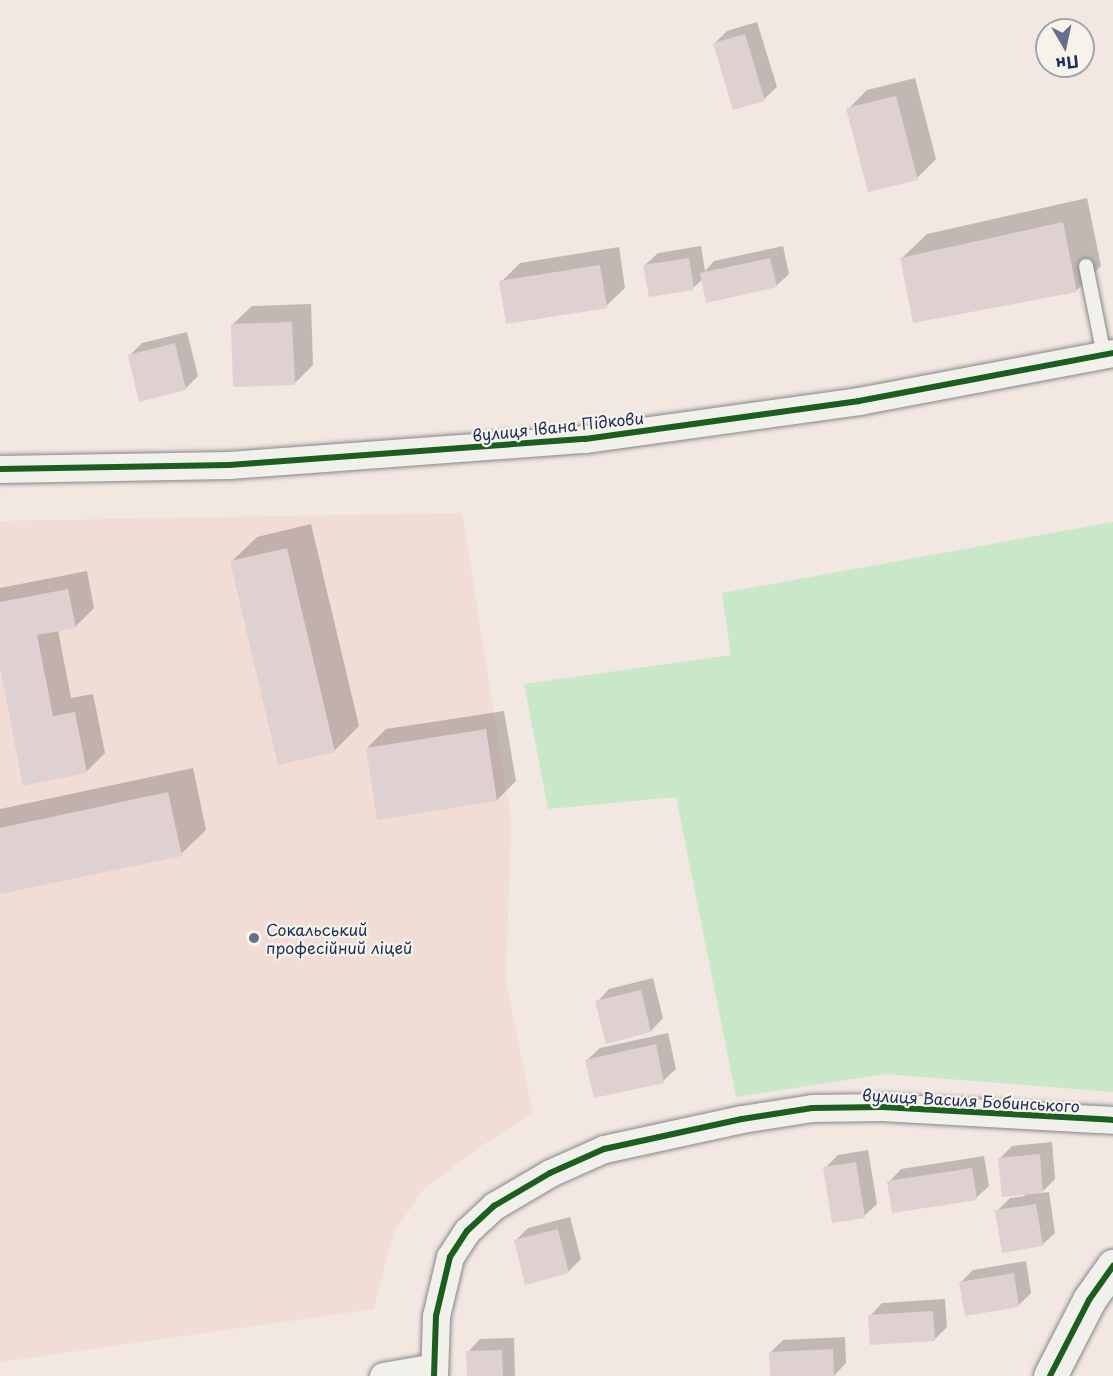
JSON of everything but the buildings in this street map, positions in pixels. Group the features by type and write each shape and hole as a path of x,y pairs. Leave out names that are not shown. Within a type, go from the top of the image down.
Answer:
{"street":[{"name":"вулиця Івана Підкови","path":"0,469 229,465 585,440 859,401 1108,354"},
{"name":"вулиця Василя Бобинського","path":"434,1372 436,1316 450,1257 467,1231 494,1206 540,1178 604,1149 742,1119 812,1108 882,1107 1113,1120"},
{"path":"1050,1376 1089,1300 1113,1266"},
{"path":"383,1376 434,1372"}],"lane":[{"path":"1086,266 1108,354"}],"shaded area":[{"name":"Сокальський професійний ліцей","path":"462,513 511,819 506,982 533,1114 479,1147 422,1191 393,1234 374,1309 0,1362 0,521"}],"green space":[{"path":"1113,522 1113,1092 885,1074 736,1097 676,797 548,809 524,684 731,655 722,593"}],"cycle path":[{"path":"0,469 229,465 585,439 859,401 1113,353"},
{"path":"434,1376 436,1316 450,1257 467,1231 494,1206 550,1173 604,1149 742,1119 812,1108 882,1107 1113,1120"},
{"path":"1050,1376 1089,1300 1113,1266"}],"place":[{"name":"Сокальський професійний ліцей","path":"254,938"}]}
